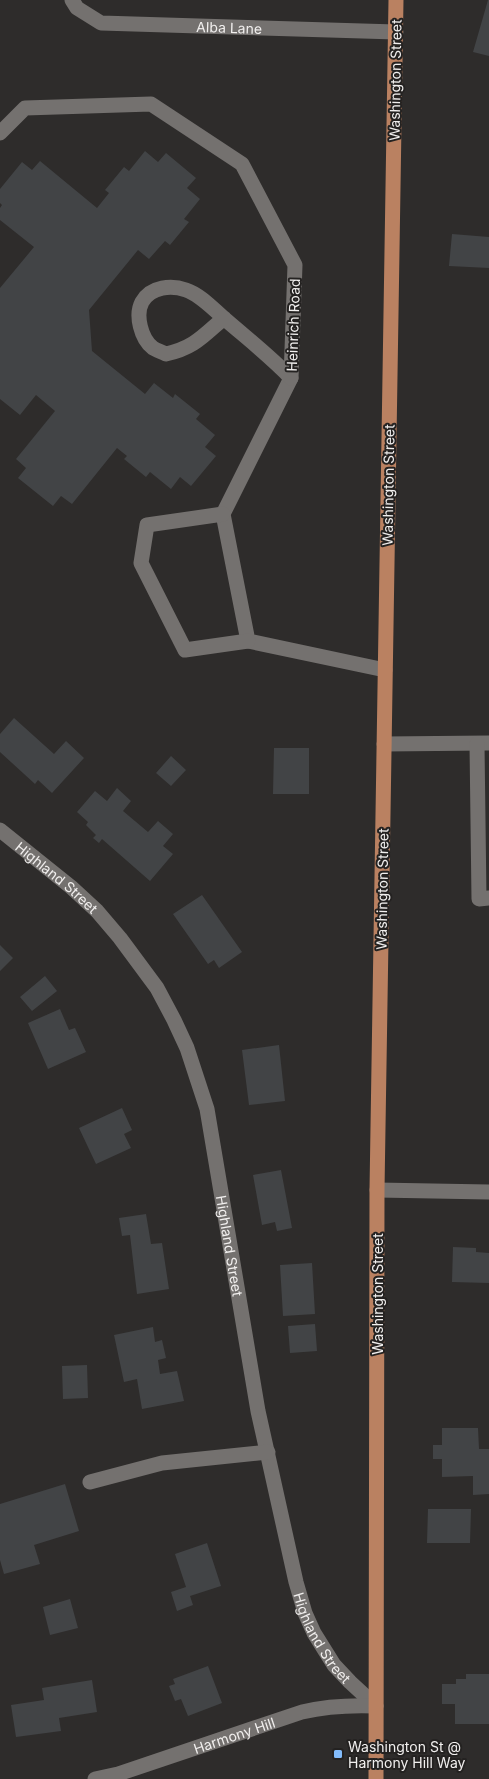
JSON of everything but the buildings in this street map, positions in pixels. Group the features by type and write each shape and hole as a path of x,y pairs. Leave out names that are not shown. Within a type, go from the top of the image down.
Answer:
{"main road":[{"name":"Washington Street","path":"376,1779 377,1190 396,0"}],"street":[{"name":"Alba Lane","path":"72,0 76,8 101,23 396,32"},
{"name":"Heinrich Road","path":"0,133 25,108 151,104 242,164 295,265 291,378 223,514"},
{"path":"224,318 184,350 166,354 152,347 146,339 141,331 140,315 142,302 154,291 170,286 188,290 210,305 268,354 291,378"},
{"path":"248,641 223,514 147,525 141,563 185,650 248,641 386,670"},
{"path":"384,744 483,744 479,899 489,898"},
{"name":"Highland Street","path":"0,830 71,887 120,938 157,988 187,1048 207,1109 258,1411 296,1582 305,1613 314,1633 334,1665 376,1706"},
{"path":"377,1190 489,1192"},
{"path":"90,1482 162,1463 268,1452"},
{"name":"Harmony Hill","path":"95,1779 118,1774 302,1712 346,1705 376,1706"}],"place":[{"name":"Washington St @ Harmony Hill Way","path":"338,1754"}]}
